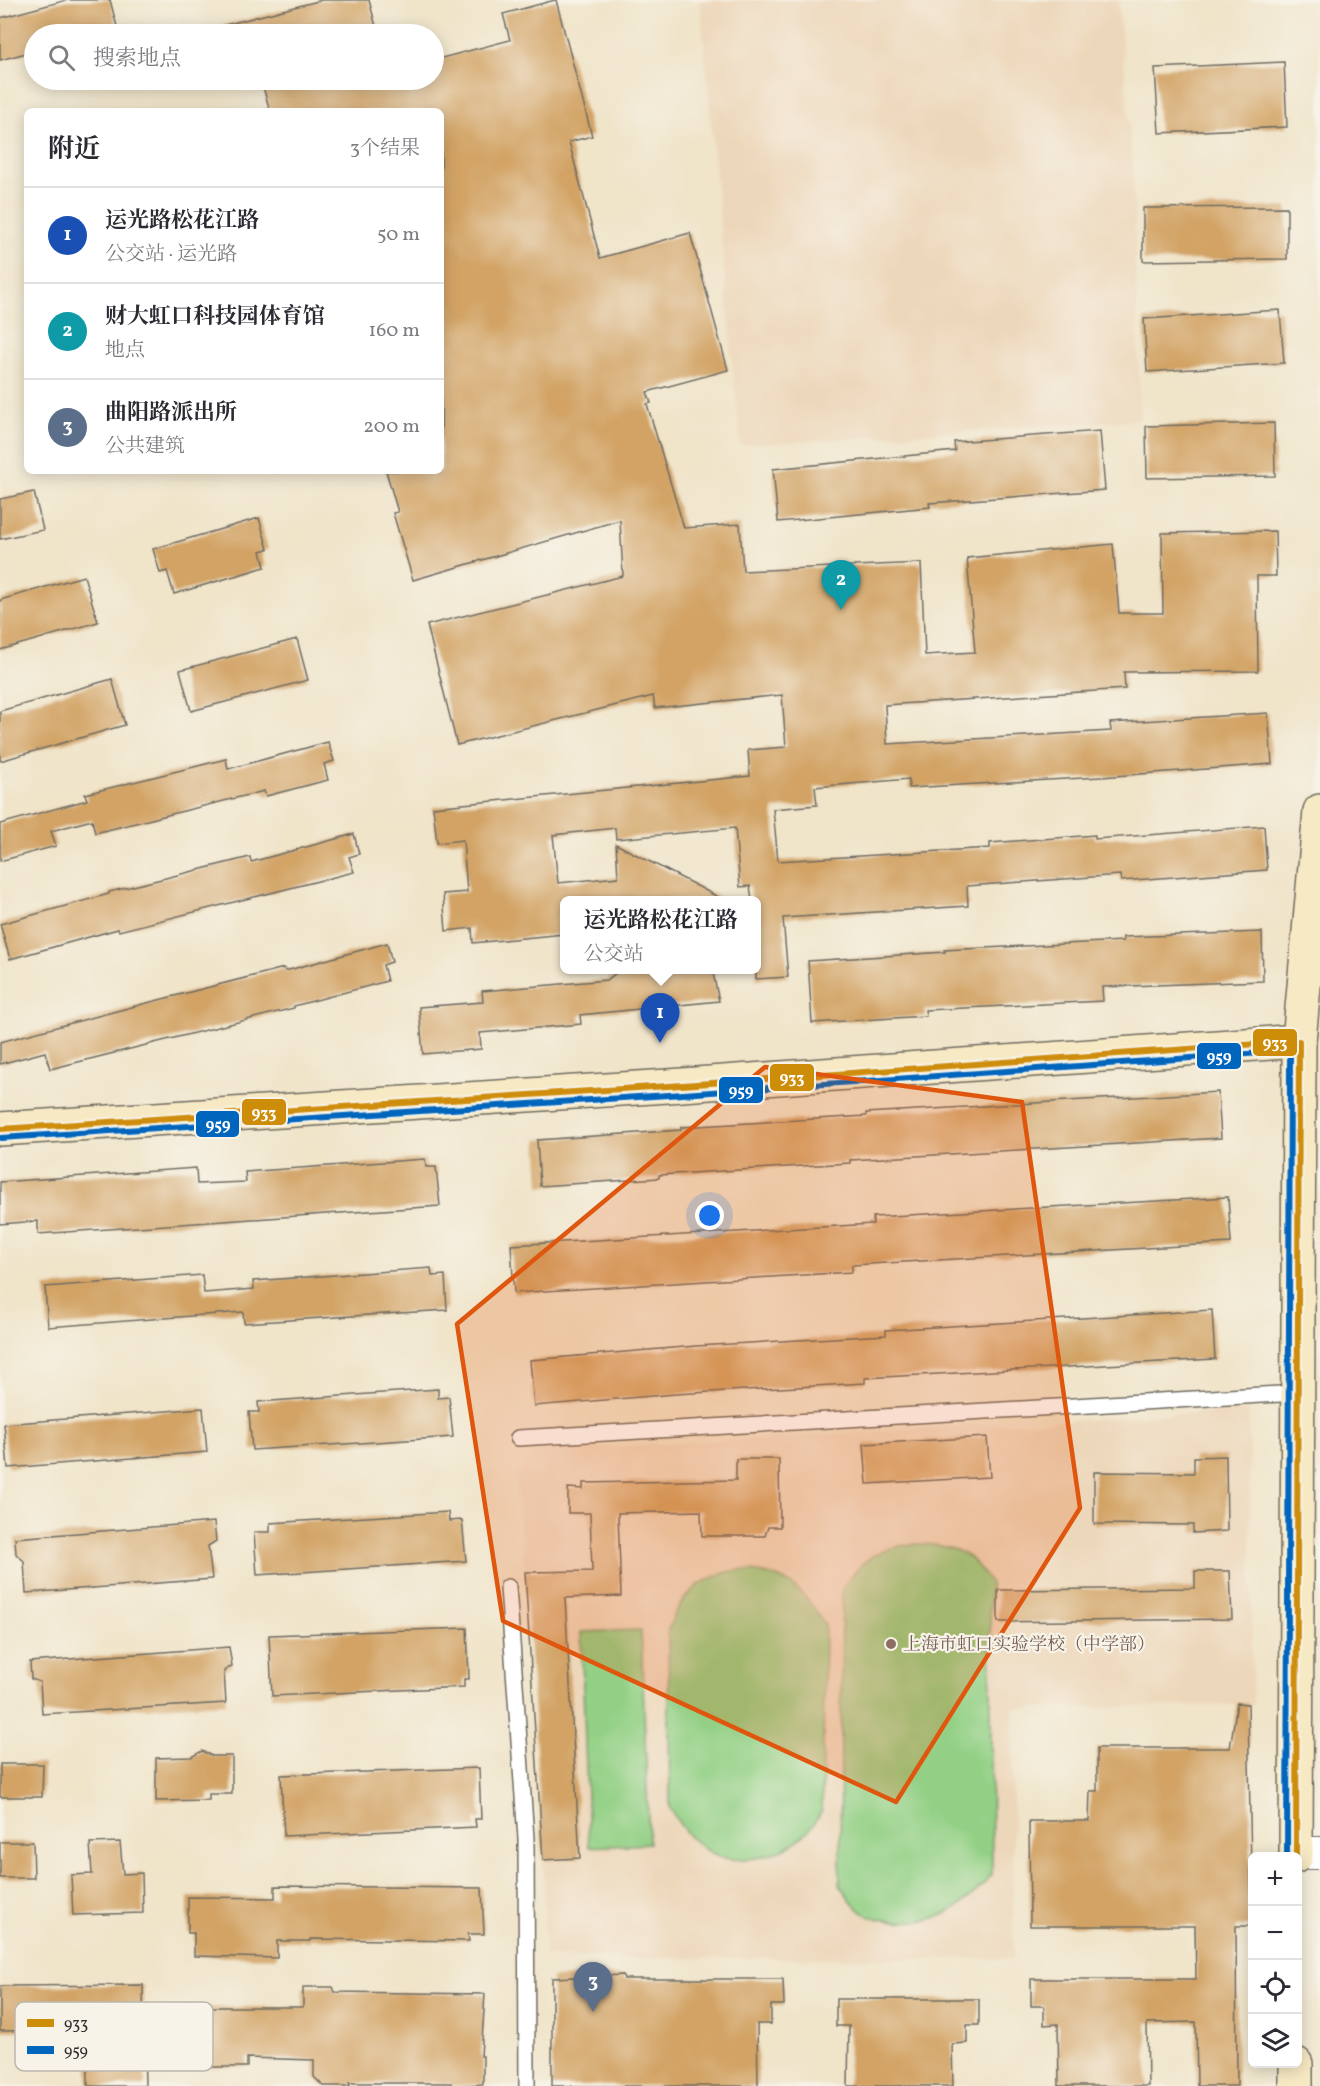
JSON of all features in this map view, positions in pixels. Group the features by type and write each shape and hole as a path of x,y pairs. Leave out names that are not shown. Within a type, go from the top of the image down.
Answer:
{"street":[{"path":"1304,1854 1298,1393 1299,1041 1320,811"},
{"path":"0,1129 668,1086 1299,1041"},
{"path":"1296,2068 1296,2086"}],"lane":[{"path":"518,1438 1298,1393"},
{"path":"508,1587 526,1838 527,2086"}],"highlighted area":[{"path":"765,1067 1022,1102 1080,1508 896,1802 503,1621 457,1324"}],"shaded area":[{"path":"700,0 1118,0 1133,164 1140,420 740,445"},
{"name":"上海市虹口实验学校（中学部）","path":"1249,1410 1253,1705 1013,1708 1013,1959 545,1956 543,1860 525,1572 515,1475 527,1465 532,1451"}],"green space":[{"path":"911,1544 935,1545 964,1554 974,1561 990,1582 992,1875 961,1905 950,1912 926,1920 896,1921 875,1918 860,1910 840,1885 842,1589 856,1570 871,1557 888,1549"},
{"path":"739,1570 768,1574 791,1585 809,1602 825,1626 822,1810 814,1824 794,1843 773,1853 748,1859 725,1858 700,1846 683,1829 670,1808 668,1630 679,1606 694,1589 714,1577"},
{"path":"641,1630 649,1844 589,1847 581,1632"}],"building":[{"path":"67,0 110,0 116,24 24,24 24,54 0,60 0,18"},
{"path":"322,0 369,0 375,24 229,24"},
{"path":"556,0 592,136 569,142 600,258 690,233 728,370 647,392 651,403 647,404 684,528 740,524 743,571 921,563 925,655 975,652 967,558 1113,544 1119,613 1163,613 1162,533 1275,531 1276,576 1257,576 1258,671 1124,672 1125,689 885,705 887,744 1111,731 1110,723 1268,713 1272,764 909,788 909,779 815,787 817,805 773,809 778,861 990,848 990,843 1095,835 1095,839 1264,826 1267,870 1121,881 1120,875 967,886 968,906 783,918 788,977 756,979 756,974 761,974 761,896 751,896 750,886 740,887 735,828 616,839 615,828 553,835 558,883 618,877 616,844 716,896 560,896 560,934 473,943 472,928 446,931 443,894 467,892 463,840 437,843 433,807 750,776 748,750 786,747 782,695 655,708 653,696 457,745 427,625 623,576 620,520 413,580 393,513 398,512 387,474 444,474 444,108 269,108 264,90 444,90 444,57 510,40 503,14"},
{"path":"1284,62 1287,127 1159,133 1155,68"},
{"path":"1287,207 1287,259 1143,261 1143,208"},
{"path":"1280,310 1284,363 1147,372 1144,319"},
{"path":"1274,423 1275,476 1147,478 1146,426"},
{"path":"1100,431 1105,490 929,503 930,507 778,522 773,469 955,451 954,442"},
{"path":"34,492 43,530 0,539 0,499"},
{"path":"259,518 268,549 261,551 265,567 174,594 167,571 160,573 153,549"},
{"path":"84,576 98,622 0,650 0,600"},
{"path":"297,639 308,680 191,711 180,670"},
{"path":"112,679 125,725 0,761 0,711"},
{"path":"328,742 334,761 324,764 328,780 266,796 264,791 95,833 92,820 51,831 56,846 0,861 0,824 87,800 85,794 226,759 228,769"},
{"path":"354,834 359,854 349,857 354,872 119,931 118,929 10,959 0,924 109,894 109,892 250,857 251,862"},
{"path":"1262,932 1263,981 1102,987 1103,1001 925,1010 926,1016 812,1023 808,961 945,952 944,950 1123,941 1123,937"},
{"path":"387,943 392,962 383,965 387,981 294,1006 294,1008 50,1069 45,1052 0,1064 0,1042 284,968 285,971"},
{"path":"615,974 713,974 719,1001 580,1015 581,1024 480,1033 481,1049 423,1054 419,1007 483,1002 482,991 607,980"},
{"path":"1218,1092 1221,1138 850,1160 850,1163 659,1175 659,1178 540,1186 537,1140 681,1130 681,1127 866,1116 866,1113"},
{"path":"425,1159 426,1167 436,1167 440,1206 38,1234 38,1221 0,1224 0,1182 196,1168 197,1184 246,1182 245,1172"},
{"path":"1228,1197 1231,1243 852,1265 852,1272 514,1293 511,1245 873,1224 873,1217"},
{"path":"431,1268 432,1276 445,1275 447,1310 244,1323 243,1312 48,1327 45,1287 202,1275 204,1293 254,1289 253,1281"},
{"path":"1212,1310 1215,1359 865,1378 865,1383 676,1394 534,1406 530,1360 696,1346 886,1335 886,1330"},
{"path":"438,1389 438,1398 449,1397 453,1437 252,1450 249,1412 259,1412 258,1402"},
{"path":"203,1408 207,1452 8,1468 4,1424"},
{"path":"987,1437 990,1477 867,1484 864,1444"},
{"path":"1226,1456 1227,1531 1193,1533 1193,1525 1094,1524 1094,1472 1194,1473 1194,1457"},
{"path":"736,1459 779,1459 780,1527 768,1527 765,1536 702,1536 701,1511 618,1513 621,1596 565,1598 580,1858 543,1860 525,1572 592,1571 590,1513 568,1513 568,1488 583,1489 583,1483 736,1480"},
{"path":"448,1512 449,1521 462,1520 466,1561 257,1575 254,1532 270,1532 270,1523"},
{"path":"214,1522 216,1541 208,1546 212,1579 26,1593 24,1561 16,1554 15,1538"},
{"path":"1195,1571 1230,1571 1232,1619 998,1622 998,1590 1195,1588"},
{"path":"467,1628 469,1679 464,1679 464,1687 272,1696 269,1635"},
{"path":"229,1647 232,1666 224,1671 226,1703 42,1714 40,1682 31,1679 30,1662"},
{"path":"1237,1703 1248,1704 1251,1852 1248,1852 1248,1926 1236,1926 1237,2086 1197,2086 1196,2022 1147,2023 1148,2086 1059,2086 1058,2024 1044,2025 1044,2006 1031,2006 1031,1979 1196,1979 1195,1926 1030,1926 1029,1821 1089,1821 1090,1791 1097,1791 1097,1748 1230,1748"},
{"path":"202,1751 212,1756 232,1756 232,1794 209,1794 209,1800 156,1801 156,1758 191,1757"},
{"path":"0,1764 43,1764 42,1797 0,1797"},
{"path":"479,1768 481,1819 475,1819 476,1827 284,1836 281,1775"},
{"path":"0,1842 33,1842 34,1878 0,1878"},
{"path":"120,1842 123,1874 142,1873 143,1913 73,1915 71,1875 92,1874 90,1843"},
{"path":"275,1886 482,1888 484,1934 468,1934 469,1941 310,1939 310,1941 277,1941 277,1958 194,1956 194,1933 188,1933 188,1897 275,1898"},
{"path":"623,1975 624,1979 783,1979 784,2005 771,2005 771,2024 757,2024 758,2086 552,2086 552,1978"},
{"path":"143,1985 143,2002 15,2002 15,2031 0,2031 0,1986"},
{"path":"303,1987 333,1987 335,1992 485,1994 481,2056 483,2056 483,2084 451,2086 451,2083 349,2083 350,2086 323,2086 314,2077 314,2060 247,2058 247,2067 213,2067 213,2007 303,2007"},
{"path":"836,1999 979,1999 979,2025 967,2025 967,2043 952,2044 953,2086 848,2086 849,2026 836,2026"},
{"path":"88,2071 145,2071 145,2086 88,2086"}],"transit line":[{"name":"933","path":"0,1129 668,1086 1299,1041 1296,1852"},
{"name":"959","path":"1,1138 669,1095 1290,1051 1287,1852"}],"place":[{"name":"财大虹口科技园体育馆","path":"841,610"},
{"name":"运光路松花江路","path":"660,1043"},
{"name":"上海市虹口实验学校（中学部）","path":"891,1644"},
{"name":"曲阳路派出所","path":"593,2012"}]}
